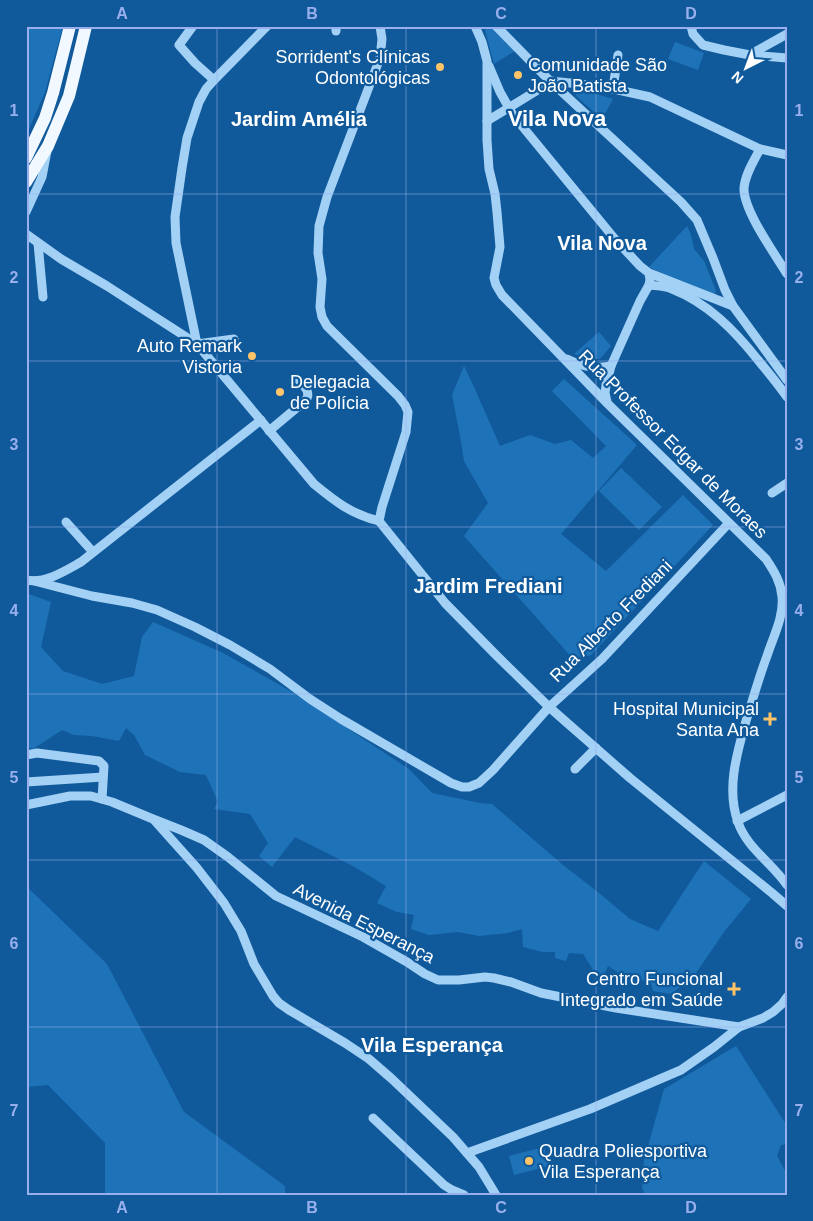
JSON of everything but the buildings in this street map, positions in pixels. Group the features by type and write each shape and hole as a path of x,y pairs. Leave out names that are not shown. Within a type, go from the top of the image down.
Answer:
{"main road":[{"path":"26,158 45,118 70,26"},
{"path":"26,182 48,146 68,96 86,26"}],"street":[{"path":"193,26 179,45 214,80"},
{"path":"197,344 176,244 175,217 187,138 198,102 206,89 267,26"},
{"path":"26,234 61,259 197,344 314,484 350,511 362,517 379,521 406,432 408,412 405,404 398,396 327,326 322,317 320,306 322,280 318,244 319,226 327,196 380,58 382,39 380,26"},
{"name":"Rua Professor Edgar de Moraes","path":"475,26 482,42 486,61 489,169 495,194 500,247 494,278 496,285 502,295 608,404 728,524 766,559 774,571 780,586 784,615 778,624 758,682 738,750 732,801 740,829 780,874 787,885"},
{"path":"496,26 550,81 681,202 697,220 733,306 784,383 787,397"},
{"path":"691,26 693,34 704,45 724,50 787,58"},
{"path":"750,54 787,34"},
{"path":"613,88 618,56"},
{"path":"486,61 508,108 614,238 640,266 649,273 733,306"},
{"path":"487,121 550,81 600,86 650,97 760,149 787,155"},
{"path":"26,212 42,178 48,146"},
{"path":"760,149 746,179 744,196 756,222 787,274"},
{"path":"38,243 43,297"},
{"path":"608,404 605,393 611,366 649,285 649,273"},
{"path":"649,285 671,289 712,312 729,326 784,383"},
{"path":"197,344 234,339"},
{"path":"561,355 581,366 598,368 611,366"},
{"path":"270,431 306,400 308,392 297,378"},
{"path":"30,580 59,574 81,562 261,420"},
{"path":"772,493 787,483"},
{"name":"Rua Alberto Frediani","path":"379,521 445,603 549,707 602,659 728,524"},
{"path":"66,522 94,552"},
{"path":"30,580 157,610 195,627 270,669 341,719 451,783 462,787 470,787 479,783 549,707 630,778 787,906"},
{"path":"575,769 596,748"},
{"path":"26,755 37,753 99,761 104,766 102,799"},
{"path":"26,782 103,777"},
{"path":"737,821 787,795"},
{"name":"Avenida Esperança","path":"26,805 70,796 91,796 181,830 204,840 276,896 363,937 438,980 494,978 541,993 616,1008 739,1027"},
{"path":"153,819 197,868 224,903 241,931 254,964 279,1003 369,1059 453,1137 479,1167 496,1195"},
{"path":"467,1153 590,1109 681,1070 739,1027 763,1018 782,1004 787,997"},
{"path":"373,1118 444,1185 464,1195"}],"shaded area":[{"path":"26,26 63,26 45,92 26,136"},
{"path":"484,26 490,26 515,51 494,64"},
{"path":"675,42 704,53 698,70 668,59"},
{"path":"580,89 613,99 602,119 576,96 576,91"},
{"path":"687,226 694,249 704,261 716,291 711,297 649,267"},
{"path":"599,332 611,346 600,359 574,354"},
{"path":"464,366 500,446 530,435 555,444 571,440 593,458 606,446 552,391 564,379 637,445 561,534 606,571 683,495 713,525 591,655 574,660 464,536 488,503 464,461 452,395"},
{"path":"621,468 662,507 639,530 599,491"},
{"path":"26,593 51,602 41,647 63,671 102,684 134,676 142,637 153,622 223,653 294,693 409,769 432,793 492,804 630,919 658,931 704,861 751,899 724,932 694,976 671,994 653,991 651,983 619,973 608,966 602,979 593,974 592,968 583,954 569,953 566,961 555,958 555,952 543,952 523,947 522,929 508,933 479,936 458,932 429,935 411,929 414,915 397,912 377,903 386,886 353,866 295,837 272,867 259,856 268,843 250,814 214,809 218,802 206,775 180,772 145,755 134,735 126,728 119,741 74,735 62,730 33,749 26,746"},
{"path":"26,886 107,964 184,1112 285,1186 285,1195 105,1195 105,1143 48,1085 26,1087"},
{"path":"736,1046 787,1126 787,1144 781,1145 777,1156 787,1174 787,1195 646,1195 642,1188 644,1160 664,1089"},
{"name":"Quadra Poliesportiva Vila Esperança","path":"544,1147 549,1166 514,1175 509,1156"}],"place":[{"name":"Sorrident's Clínicas Odontológicas","path":"440,67"},
{"name":"Comunidade São João Batista","path":"518,75"},
{"name":"Auto Remark Vistoria","path":"252,356"},
{"name":"Delegacia de Polícia","path":"280,392"},
{"name":"Hospital Municipal Santa Ana","path":"770,719"},
{"name":"Centro Funcional Integrado em Saúde","path":"734,989"},
{"name":"Quadra Poliesportiva Vila Esperança","path":"529,1161"}],"district":[{"name":"Vila Nova","path":"557,118"},
{"name":"Jardim Amélia","path":"299,119"},
{"name":"Vila Nova","path":"602,243"},
{"name":"Jardim Frediani","path":"488,586"},
{"name":"Vila Esperança","path":"432,1045"}]}
